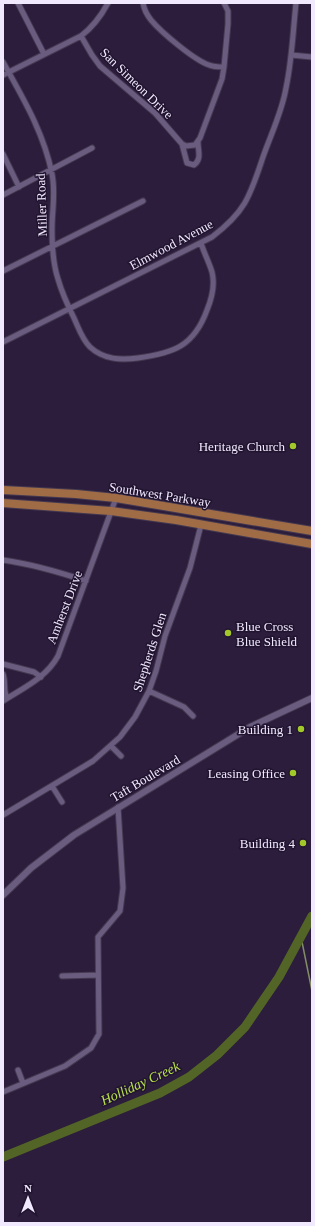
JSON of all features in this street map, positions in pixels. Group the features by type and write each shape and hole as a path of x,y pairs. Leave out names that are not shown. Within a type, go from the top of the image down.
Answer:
{"main road":[{"name":"Southwest Parkway","path":"3,490 50,492 116,498 312,531"},
{"path":"50,492 50,506"},
{"name":"Southwest Parkway","path":"3,503 111,511 176,520 312,544"}],"street":[{"path":"18,3 44,54"},
{"path":"3,75 81,36 88,31 101,16 108,3"},
{"path":"143,3 151,20 190,54 199,61 210,66 224,67"},
{"name":"San Simeon Drive","path":"81,36 100,66 155,113 182,144 188,163 194,165 200,158 198,142 222,79 228,24 228,11 224,3"},
{"name":"Elmwood Avenue","path":"3,342 201,244 229,223 244,206 249,198 284,98 291,55 296,3"},
{"path":"291,55 312,57"},
{"name":"Miller Road","path":"3,62 40,132 51,170 54,187 52,228 57,279 83,339 99,354 107,357 122,359 146,357 183,346 195,335 199,330 211,300 213,284 212,272 201,244"},
{"path":"182,144 191,146 198,142"},
{"path":"3,195 92,148"},
{"path":"3,154 19,187"},
{"path":"3,271 143,201"},
{"name":"Amherst Drive","path":"5,699 41,677 53,665 58,656 116,498"},
{"name":"Shepherds Glen","path":"3,815 93,761 120,737 135,717 149,691 156,672 165,636 190,568 201,525"},
{"path":"3,560 60,572 86,581"},
{"path":"3,664 34,672 41,677"},
{"path":"3,674 5,682 5,699"},
{"path":"149,691 184,707 193,716"},
{"name":"Taft Boulevard","path":"3,895 48,854 74,835 250,727 312,698"},
{"path":"111,746 121,756"},
{"path":"52,786 62,802"},
{"path":"3,1092 65,1066 91,1048 99,1034 98,937 120,911 123,888 118,807"},
{"path":"62,976 98,975"},
{"path":"18,1070 23,1084"}],"waterway":[{"name":"Holliday Creek","path":"3,1157 160,1093 189,1077 217,1055 245,1027 279,977 312,916"},
{"path":"301,937 312,991"}],"place":[{"name":"Heritage Church","path":"293,446"},
{"name":"Blue Cross Blue Shield","path":"228,633"},
{"name":"Building 1","path":"301,729"},
{"name":"Leasing Office","path":"293,773"},
{"name":"Building 4","path":"303,843"}]}
